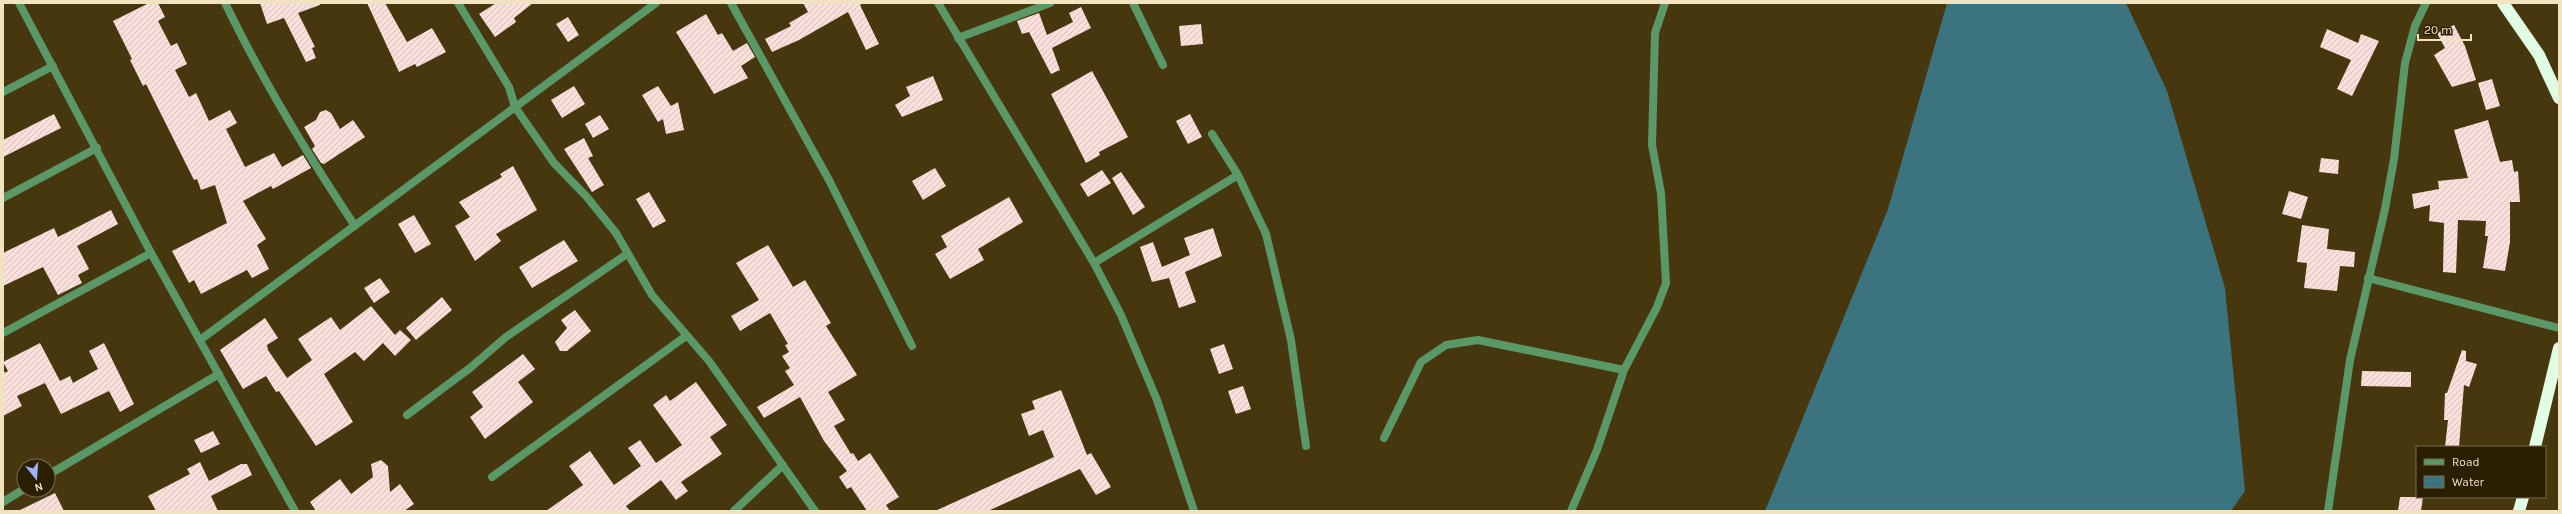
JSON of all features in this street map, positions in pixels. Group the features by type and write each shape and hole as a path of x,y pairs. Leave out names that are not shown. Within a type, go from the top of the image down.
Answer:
{"highway":[{"path":"2503,3 2539,55 2559,98"},
{"path":"2535,446 2559,348"},
{"path":"2519,511 2523,498"}],"street":[{"path":"19,3 97,148 151,253 295,511"},
{"path":"225,3 251,57 302,146 354,226"},
{"path":"458,3 509,87 515,107 554,163 603,216 652,295 709,362 815,511"},
{"path":"200,340 656,3"},
{"path":"731,3 829,180 912,346"},
{"path":"938,3 1094,263 1140,356 1157,400 1194,511"},
{"path":"958,38 1050,3"},
{"path":"1133,3 1163,65"},
{"path":"1571,511 1597,450 1624,370 1657,307 1666,283 1661,193 1652,145 1655,33 1665,3"},
{"path":"2328,511 2350,360 2385,209 2393,166 2405,63 2415,26 2426,3"},
{"path":"3,92 53,66"},
{"path":"1212,134 1238,175 1266,234 1291,340 1306,446"},
{"path":"3,198 97,148"},
{"path":"1094,263 1238,175"},
{"path":"3,333 151,253"},
{"path":"407,415 470,368 506,337 627,254"},
{"path":"2368,278 2559,328"},
{"path":"492,477 686,336"},
{"path":"1384,438 1421,362 1446,345 1478,340 1624,370"},
{"path":"56,470 219,374"},
{"path":"734,511 783,465"},
{"path":"3,502 16,494"}],"water":[{"path":"1947,3 2126,3 2167,91 2225,288 2245,491 2231,511 1765,511 1888,209"}],"building":[{"path":"149,3 158,3 165,17 158,21 171,46 177,43 187,64 175,70 189,97 196,93 209,121 230,110 237,123 226,129 245,167 274,153 282,167 303,155 311,168 273,189 271,186 243,201 266,239 257,245 269,269 252,278 247,270 201,294 194,280 189,283 172,251 227,223 215,185 201,190 197,179 194,180 146,84 143,86 130,60 132,59 113,21"},
{"path":"260,3 320,3 320,5 298,13 315,47 312,48 316,58 306,62 284,18 267,24"},
{"path":"367,3 385,3 407,42 432,28 446,52 417,67 415,64 399,72"},
{"path":"496,3 533,3 514,18 516,22 495,37 479,14"},
{"path":"803,3 863,3 860,5 879,44 866,50 848,12 799,40 772,52 765,39 791,26 789,23 808,12"},
{"path":"1081,7 1091,28 1052,48 1060,70 1051,74 1029,32 1022,34 1017,21 1039,13 1047,35 1073,22 1069,13"},
{"path":"706,14 718,35 722,33 733,51 747,43 755,57 741,66 748,78 714,94 676,32"},
{"path":"568,17 579,35 568,42 556,24"},
{"path":"1201,24 1203,44 1181,46 1179,26"},
{"path":"2454,25 2465,46 2476,80 2452,87 2434,55 2445,48 2437,33"},
{"path":"2327,29 2358,43 2361,34 2379,41 2352,96 2337,89 2351,60 2320,47"},
{"path":"1092,71 1128,137 1099,152 1100,155 1086,163 1051,94"},
{"path":"933,76 943,100 902,117 895,105 910,96 906,87"},
{"path":"2492,79 2500,106 2486,110 2478,83"},
{"path":"574,86 585,104 562,118 551,100"},
{"path":"658,86 671,106 678,102 684,130 666,134 663,119 658,122 642,95"},
{"path":"326,110 331,113 340,129 353,120 365,137 324,164 321,163 312,149 315,146 304,127 316,120 320,112"},
{"path":"54,114 61,128 3,157 3,140"},
{"path":"1190,114 1202,137 1188,144 1176,121"},
{"path":"600,115 609,129 593,138 585,124"},
{"path":"2488,120 2500,162 2512,160 2514,172 2518,171 2520,202 2510,202 2510,242 2505,271 2483,268 2488,236 2485,236 2486,221 2458,220 2456,273 2443,272 2444,223 2429,221 2430,205 2414,209 2412,194 2439,189 2438,181 2468,178 2454,130"},
{"path":"584,138 593,156 588,158 604,185 592,192 564,149"},
{"path":"2321,158 2339,160 2338,174 2319,172"},
{"path":"513,166 537,210 496,234 501,241 475,261 455,226 470,217 459,202 502,177 500,174"},
{"path":"935,168 946,186 923,200 912,181"},
{"path":"1102,170 1111,183 1088,197 1080,184"},
{"path":"1121,172 1145,207 1133,215 1112,178"},
{"path":"2289,191 2308,197 2301,219 2282,214"},
{"path":"649,192 666,221 653,228 636,199"},
{"path":"1009,197 1023,222 978,249 984,260 950,279 935,254 947,247 941,236"},
{"path":"111,210 118,224 77,246 89,269 78,275 82,283 58,295 43,267 3,286 3,253 54,228 58,237"},
{"path":"414,215 431,244 415,253 398,224"},
{"path":"2302,225 2329,229 2327,249 2355,252 2354,267 2340,266 2337,291 2304,288 2307,263 2297,262"},
{"path":"1213,228 1222,256 1185,272 1196,302 1179,308 1169,278 1152,282 1140,247 1153,242 1162,267 1190,255 1184,238"},
{"path":"564,240 578,261 532,288 519,267"},
{"path":"768,245 793,287 805,280 831,323 826,326 857,375 828,392 845,420 834,426 851,454 853,453 858,461 870,453 899,497 886,505 890,511 867,511 851,487 847,489 839,477 847,471 824,441 800,397 764,418 757,407 794,385 785,371 790,368 782,356 789,352 785,345 788,344 770,313 740,331 731,316 759,300 736,263"},
{"path":"380,278 390,292 374,303 364,288"},
{"path":"442,297 452,310 416,340 406,328"},
{"path":"371,306 395,335 400,330 411,340 395,356 383,343 364,361 355,352 324,374 353,422 316,446 279,391 276,392 266,376 243,389 220,350 265,318 278,338 267,345 268,350 287,378 312,360 298,339 331,317 340,330"},
{"path":"575,310 591,331 567,351 560,351 555,342 567,328 561,320"},
{"path":"40,343 60,381 70,376 73,383 98,369 89,351 104,343 134,404 120,412 109,391 61,414 45,383 17,396 22,406 3,416 3,369 5,373 8,371 3,362"},
{"path":"1224,344 1233,369 1219,374 1210,349"},
{"path":"2462,350 2466,351 2466,361 2477,364 2469,387 2464,385 2459,446 2445,446 2448,420 2444,420 2445,393 2447,393"},
{"path":"523,354 535,369 518,382 533,402 485,439 470,417 483,407 472,392"},
{"path":"2362,371 2411,372 2411,387 2361,386"},
{"path":"696,382 727,425 710,437 722,454 681,482 688,491 676,500 661,480 626,506 630,511 546,511 583,485 569,466 590,451 614,485 641,466 628,448 640,440 656,463 682,445 653,405 666,395 670,401"},
{"path":"1243,386 1251,409 1236,414 1228,391"},
{"path":"1061,390 1087,455 1091,453 1111,487 1096,495 1080,469 988,511 935,511 1054,457 1043,430 1029,436 1021,414 1035,409 1032,401"},
{"path":"213,431 220,444 201,453 194,440"},
{"path":"381,460 388,466 390,492 400,484 414,504 404,511 316,511 310,502 340,479 351,494 373,477 371,464"},
{"path":"200,462 209,481 241,464 247,464 252,475 211,496 218,511 156,511 148,496 190,474 187,469"},
{"path":"56,495 64,511 18,511 45,498 56,498"},
{"path":"2400,497 2423,498 2421,511 2398,511"}]}
